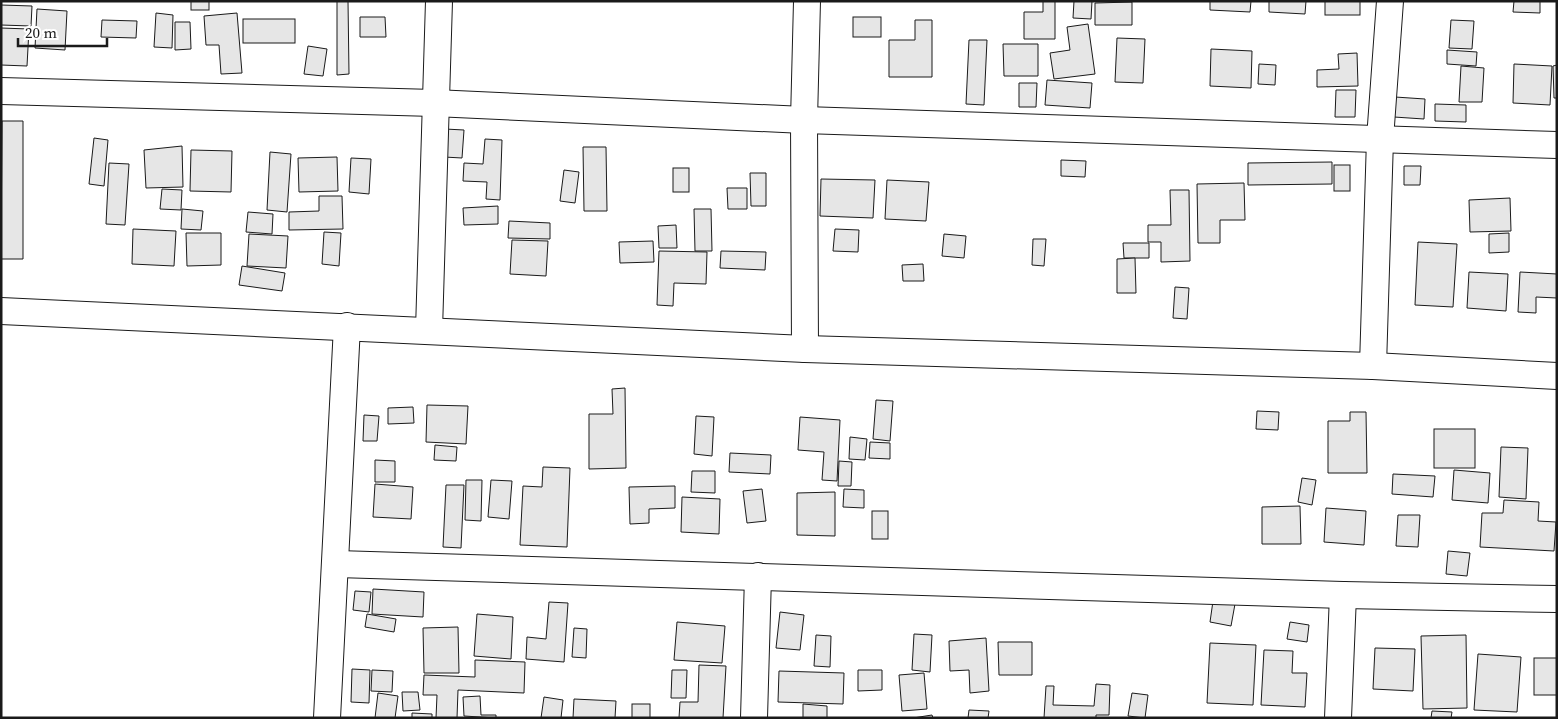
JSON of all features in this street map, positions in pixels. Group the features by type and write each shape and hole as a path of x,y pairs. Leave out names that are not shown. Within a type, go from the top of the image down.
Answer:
{"street":[{"path":"430,330 434,103 439,1"},
{"path":"805,349 804,120 807,1"},
{"path":"1373,366 1380,139 1390,1"},
{"path":"1,91 434,103 804,120 1557,145"},
{"path":"1,311 805,349 1373,366 1557,376"},
{"path":"327,718 337,564 347,326"},
{"path":"337,564 1342,595 1557,598"},
{"path":"754,718 758,576"},
{"path":"1338,718 1342,595"}],"building":[{"path":"191,1 209,1 209,10 191,10"},
{"path":"337,1 348,1 349,74 337,75"},
{"path":"1043,1 1055,1 1055,39 1024,39 1024,12 1043,12"},
{"path":"1074,1 1092,1 1091,19 1073,18"},
{"path":"1210,1 1251,1 1250,12 1210,10"},
{"path":"1269,1 1306,1 1305,14 1269,12"},
{"path":"1325,1 1360,1 1360,15 1325,15"},
{"path":"1514,1 1540,1 1540,13 1513,12"},
{"path":"1132,2 1132,25 1095,25 1095,3"},
{"path":"1,5 32,6 31,26 1,25"},
{"path":"37,9 67,11 65,50 35,48"},
{"path":"156,13 173,15 172,48 154,47"},
{"path":"237,13 242,73 221,74 219,45 206,45 204,16"},
{"path":"360,17 385,17 386,37 360,37"},
{"path":"853,17 881,17 881,37 853,37"},
{"path":"243,19 295,19 295,43 243,43"},
{"path":"102,20 137,21 136,38 101,37"},
{"path":"915,20 932,20 932,77 889,77 889,40 915,40"},
{"path":"1451,20 1474,21 1472,49 1449,48"},
{"path":"175,22 190,22 191,49 175,50"},
{"path":"1088,24 1095,74 1054,79 1050,53 1070,50 1067,27"},
{"path":"1,28 29,29 27,66 1,65"},
{"path":"1117,38 1145,39 1143,83 1115,82"},
{"path":"969,40 987,40 984,105 966,104"},
{"path":"1003,44 1038,44 1038,76 1004,76"},
{"path":"308,46 327,49 323,76 304,74"},
{"path":"1211,49 1252,51 1251,88 1210,86"},
{"path":"1447,50 1477,52 1476,66 1447,64"},
{"path":"1357,53 1358,86 1317,87 1317,70 1339,69 1338,54"},
{"path":"1259,64 1276,65 1275,85 1258,84"},
{"path":"1514,64 1552,66 1550,105 1513,103"},
{"path":"1557,65 1557,98 1554,98 1553,66"},
{"path":"1461,66 1484,68 1482,102 1459,102"},
{"path":"1047,80 1092,83 1090,108 1045,105"},
{"path":"1019,83 1037,83 1036,107 1019,107"},
{"path":"1336,90 1356,90 1355,117 1335,117"},
{"path":"1395,97 1425,99 1424,119 1394,117"},
{"path":"1435,104 1466,105 1466,122 1435,121"},
{"path":"2,121 23,121 23,259 1,259"},
{"path":"445,129 464,130 462,158 444,157"},
{"path":"94,138 108,140 104,186 89,184"},
{"path":"485,139 502,140 500,200 486,199 487,182 463,181 464,163 483,164"},
{"path":"182,146 183,187 146,188 144,150"},
{"path":"583,147 606,147 607,211 584,211"},
{"path":"191,150 232,151 231,192 190,191"},
{"path":"270,152 291,154 287,212 267,210"},
{"path":"337,157 338,191 299,192 298,158"},
{"path":"351,158 371,159 369,194 349,192"},
{"path":"1061,160 1086,161 1085,177 1061,176"},
{"path":"1332,162 1332,184 1248,185 1248,163"},
{"path":"109,163 129,164 125,225 106,224"},
{"path":"1334,165 1350,165 1350,191 1334,191"},
{"path":"1404,166 1421,166 1420,185 1404,185"},
{"path":"673,168 689,168 689,192 673,192"},
{"path":"564,170 579,172 575,203 560,201"},
{"path":"750,173 766,173 766,206 751,206"},
{"path":"821,179 875,180 873,218 820,216"},
{"path":"887,180 929,182 926,221 885,219"},
{"path":"1244,183 1245,220 1220,220 1220,243 1198,243 1197,184"},
{"path":"727,188 747,188 747,209 728,209"},
{"path":"162,189 182,190 181,210 160,209"},
{"path":"1170,190 1189,190 1190,261 1161,262 1161,242 1148,242 1148,225 1171,225"},
{"path":"319,196 342,196 343,229 289,230 289,212 319,211"},
{"path":"1510,198 1511,231 1470,232 1469,200"},
{"path":"498,206 498,224 464,225 463,208"},
{"path":"182,209 203,211 201,230 181,229"},
{"path":"694,209 711,209 712,251 695,251"},
{"path":"248,212 273,214 272,234 246,232"},
{"path":"509,221 550,223 550,239 508,238"},
{"path":"676,225 677,248 659,248 658,226"},
{"path":"133,229 176,231 174,266 132,264"},
{"path":"835,229 859,230 858,252 833,251"},
{"path":"324,232 341,233 339,266 322,264"},
{"path":"186,233 221,233 221,265 187,266"},
{"path":"1509,233 1509,252 1489,253 1489,234"},
{"path":"249,234 288,236 286,268 247,266"},
{"path":"944,234 966,236 964,258 942,256"},
{"path":"1033,239 1046,239 1044,266 1032,265"},
{"path":"512,240 548,241 546,276 510,274"},
{"path":"653,241 654,262 620,263 619,242"},
{"path":"1418,242 1457,244 1453,307 1415,305"},
{"path":"1123,243 1149,243 1149,258 1124,258"},
{"path":"659,251 707,252 706,284 674,283 673,306 657,305"},
{"path":"721,251 766,252 765,270 720,268"},
{"path":"1135,258 1136,293 1117,293 1117,259"},
{"path":"923,264 924,281 903,281 902,265"},
{"path":"242,266 285,273 282,291 239,285"},
{"path":"1469,272 1508,274 1506,311 1467,308"},
{"path":"1520,272 1557,274 1557,298 1536,297 1536,313 1518,312"},
{"path":"1175,287 1189,288 1187,319 1173,318"},
{"path":"625,388 626,468 589,469 589,414 613,414 612,389"},
{"path":"876,400 893,401 890,441 873,439"},
{"path":"427,405 468,406 466,444 426,442"},
{"path":"413,407 414,423 388,424 388,408"},
{"path":"1257,411 1279,412 1278,430 1256,429"},
{"path":"1350,412 1366,412 1367,473 1328,473 1328,421 1350,421"},
{"path":"364,415 379,416 377,441 363,441"},
{"path":"696,416 714,417 712,456 694,454"},
{"path":"800,417 840,420 837,481 822,480 824,452 798,450"},
{"path":"1434,429 1475,429 1475,468 1434,468"},
{"path":"850,437 867,439 865,460 849,459"},
{"path":"870,442 890,443 890,459 869,458"},
{"path":"435,445 457,447 456,461 434,460"},
{"path":"1501,447 1528,448 1526,499 1499,497"},
{"path":"730,453 771,455 770,474 729,472"},
{"path":"375,460 395,461 395,482 375,482"},
{"path":"839,461 852,462 851,486 838,486"},
{"path":"543,467 570,468 567,547 520,545 523,486 542,487"},
{"path":"1454,470 1490,473 1488,503 1452,500"},
{"path":"692,471 715,471 715,493 691,492"},
{"path":"1393,474 1435,476 1433,497 1392,494"},
{"path":"1302,478 1316,480 1312,505 1298,502"},
{"path":"466,480 482,480 481,521 465,520"},
{"path":"491,480 512,481 509,519 488,517"},
{"path":"375,484 413,487 411,519 373,517"},
{"path":"446,485 464,485 461,548 443,547"},
{"path":"675,486 675,508 649,509 649,523 630,524 629,487"},
{"path":"762,489 766,521 747,523 743,491"},
{"path":"844,489 864,490 864,508 843,507"},
{"path":"835,492 835,536 797,535 797,493"},
{"path":"682,497 720,499 719,534 681,532"},
{"path":"1504,500 1539,502 1538,521 1556,522 1554,551 1480,547 1482,513 1503,513"},
{"path":"1300,506 1301,544 1262,544 1262,507"},
{"path":"1326,508 1366,511 1364,545 1324,542"},
{"path":"872,511 888,511 888,539 872,539"},
{"path":"1398,515 1420,515 1418,547 1396,546"},
{"path":"1448,551 1470,553 1467,576 1446,574"},
{"path":"373,589 424,592 423,617 372,614"},
{"path":"355,591 371,592 369,612 353,610"},
{"path":"1213,601 1235,604 1231,626 1210,622"},
{"path":"549,602 568,603 564,662 526,659 527,637 546,639"},
{"path":"780,612 804,615 800,650 776,648"},
{"path":"367,614 396,619 394,632 365,627"},
{"path":"477,614 513,617 511,659 474,656"},
{"path":"677,622 725,626 722,663 674,660"},
{"path":"1290,622 1309,625 1307,642 1287,639"},
{"path":"458,627 459,673 424,673 423,628"},
{"path":"574,628 587,629 586,658 572,657"},
{"path":"914,634 932,635 930,672 912,670"},
{"path":"816,635 831,636 830,667 814,666"},
{"path":"1466,635 1467,708 1423,709 1421,636"},
{"path":"986,638 989,691 970,693 969,670 950,671 949,641"},
{"path":"998,642 1032,642 1032,675 999,675"},
{"path":"1210,643 1256,645 1253,705 1207,703"},
{"path":"1375,648 1415,649 1413,691 1373,689"},
{"path":"1264,650 1293,651 1292,673 1307,673 1305,707 1261,705"},
{"path":"1478,654 1521,657 1517,712 1474,710"},
{"path":"1534,658 1557,658 1557,695 1534,695"},
{"path":"475,660 525,662 524,693 458,690 457,718 436,718 437,695 423,695 424,675 475,677"},
{"path":"699,665 726,666 723,718 679,718 680,702 698,702"},
{"path":"352,669 370,670 369,703 351,702"},
{"path":"372,670 393,671 392,692 371,691"},
{"path":"672,670 687,670 686,698 671,698"},
{"path":"858,670 882,670 882,690 858,691"},
{"path":"779,671 844,673 843,704 778,702"},
{"path":"924,673 927,709 902,711 899,675"},
{"path":"1096,684 1110,685 1109,715 1096,715 1096,718 1044,718 1046,686 1054,686 1053,705 1094,706"},
{"path":"402,692 418,692 420,710 403,711"},
{"path":"378,693 398,696 395,718 375,718"},
{"path":"1132,693 1148,695 1145,718 1128,716"},
{"path":"480,696 481,715 496,715 496,718 464,716 463,697"},
{"path":"544,697 563,700 561,718 541,718"},
{"path":"574,699 616,701 615,718 573,718"},
{"path":"632,704 650,704 650,718 632,718"},
{"path":"803,704 827,706 827,718 803,718"},
{"path":"969,710 989,711 988,718 968,718"},
{"path":"1432,711 1452,712 1451,718 1431,718"},
{"path":"412,713 432,714 432,718 412,718"},
{"path":"932,715 933,718 913,718"}]}
